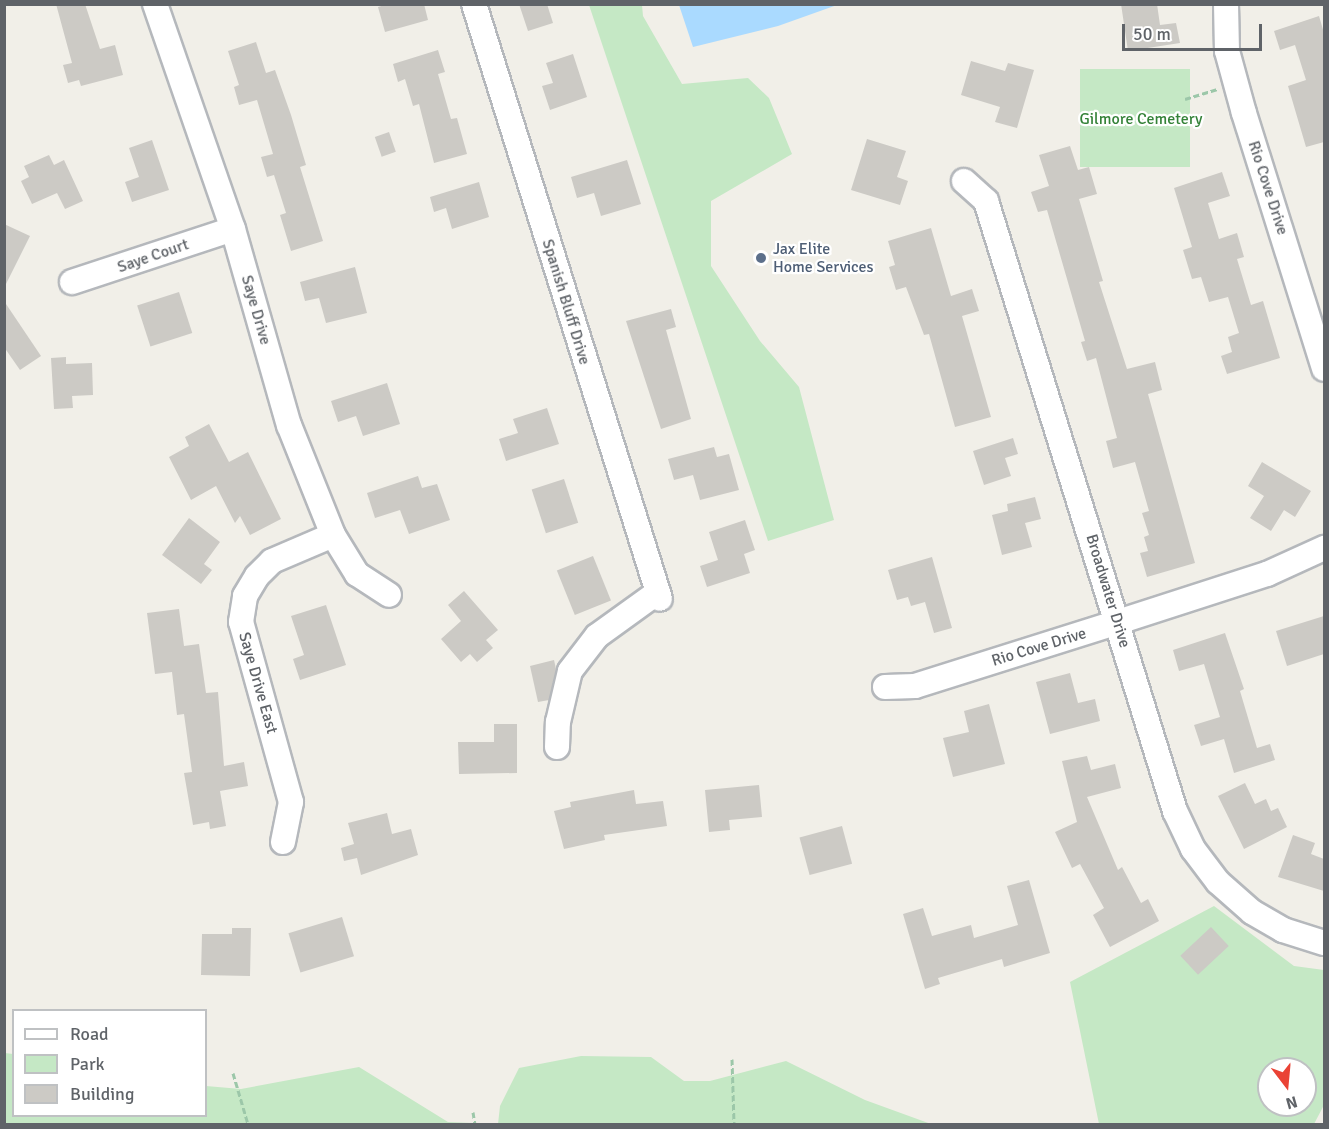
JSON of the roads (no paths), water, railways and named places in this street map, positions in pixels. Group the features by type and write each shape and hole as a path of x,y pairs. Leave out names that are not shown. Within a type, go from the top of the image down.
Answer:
{"street":[{"name":"Saye Drive","path":"155,4 233,229 289,425 333,535 357,573 389,596"},
{"name":"Spanish Bluff Drive","path":"474,4 659,595 597,636 570,671 558,722 557,747"},
{"name":"Rio Cove Drive","path":"1226,4 1227,51 1324,369"},
{"name":"Broadwater Drive","path":"964,181 986,201 1175,811 1193,849 1218,882 1252,912 1283,930 1324,943"},
{"name":"Saye Court","path":"72,282 233,229"},
{"name":"Saye Drive East","path":"282,842 291,802 241,622 245,596 257,576 272,561 333,535"},
{"name":"Rio Cove Drive","path":"885,687 915,686 1118,622 1267,574 1324,548"}],"water":[{"path":"679,4 837,5 778,26 693,47"}],"place":[{"name":"Jax Elite Home Services","path":"761,258"}],"park label":[{"name":"Gilmore Cemetery","path":"1141,119"}]}
